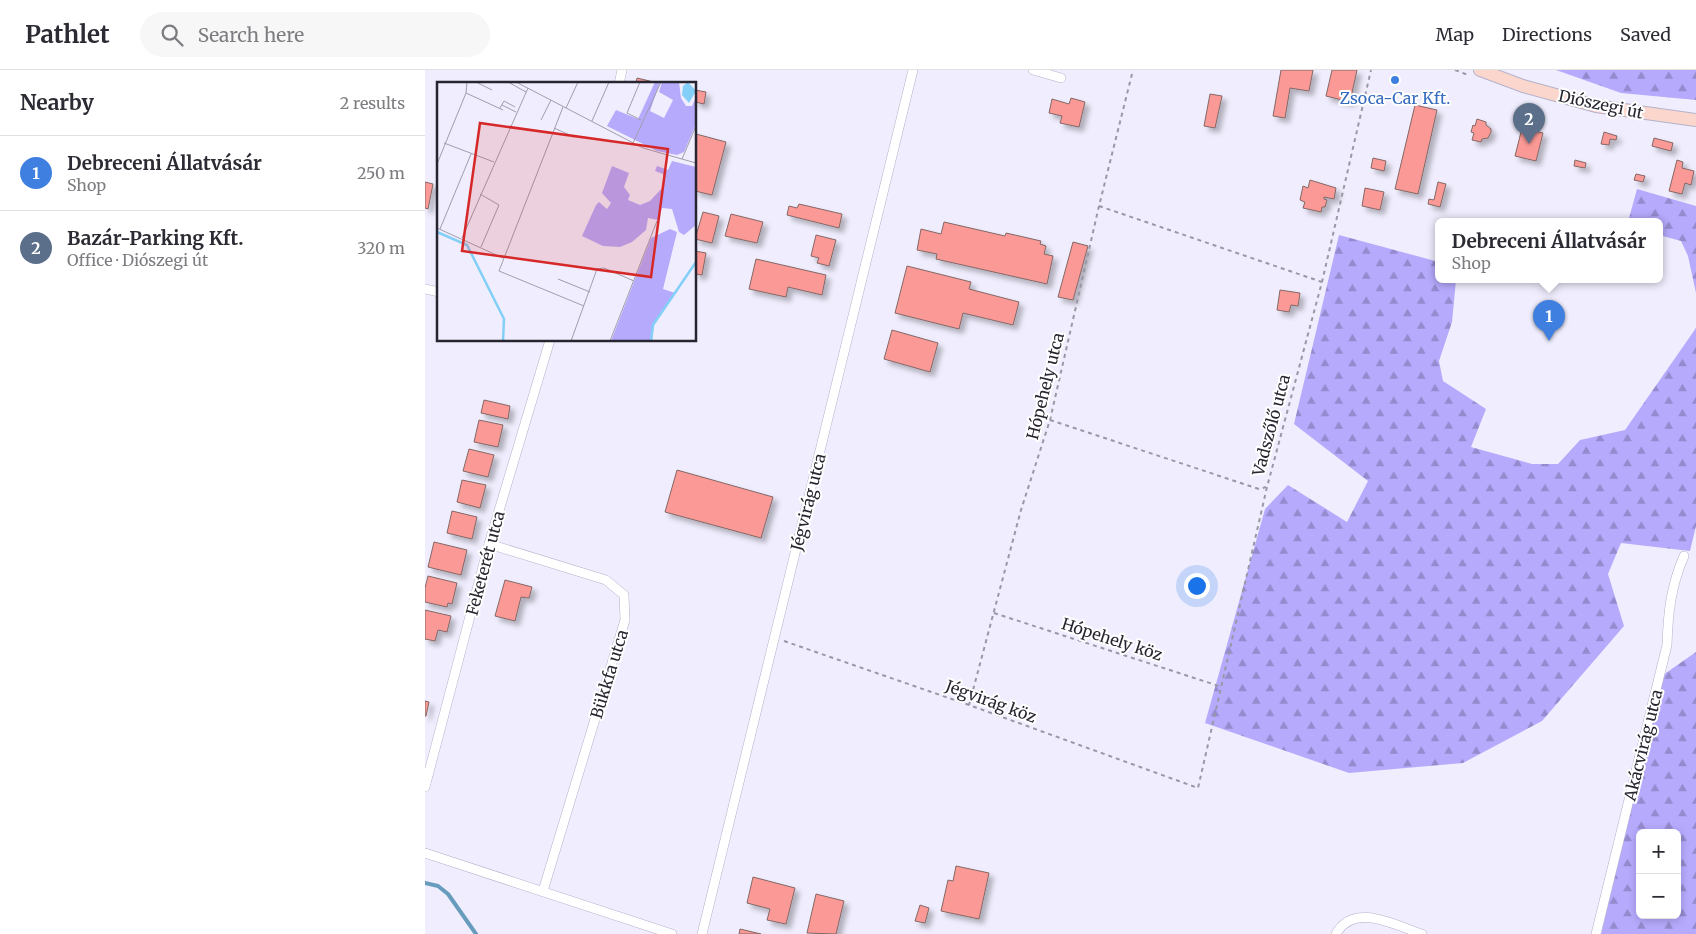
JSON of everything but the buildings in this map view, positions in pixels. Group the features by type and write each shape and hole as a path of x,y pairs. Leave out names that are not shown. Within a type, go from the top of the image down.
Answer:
{"main road":[{"name":"Diószegi út","path":"1480,70 1523,86 1596,106 1696,120"}],"street":[{"name":"Jégvirág utca","path":"702,934 913,70"},
{"path":"1033,70 1061,78"},
{"name":"Feketerét utca","path":"425,787 489,544 550,341"},
{"name":"Bükkfa utca","path":"489,544 606,580 624,595 625,620 543,891"},
{"name":"Akácvirág utca","path":"1597,934 1667,645 1670,598 1676,575 1684,556"},
{"path":"425,853 671,934"},
{"path":"1336,934 1345,922 1358,917 1381,919 1422,934"}],"path":[{"name":"Hópehely utca","path":"969,705 1021,510 1050,420 1099,206 1133,70"},
{"name":"Vadszőlő utca","path":"1198,788 1267,487 1322,282 1371,70"},
{"path":"1099,206 1322,282"},
{"path":"1050,420 1259,489 1267,487"},
{"name":"Hópehely köz","path":"994,613 1222,687"},
{"name":"Jégvirág köz","path":"775,638 969,705 1198,788"}],"green space":[{"path":"1556,70 1696,70 1696,100 1621,93"},
{"path":"1637,189 1696,206 1696,293 1688,256 1681,241 1663,236 1663,218 1629,218"},
{"path":"1339,235 1435,261 1435,283 1456,283 1452,322 1439,361 1443,381 1486,409 1471,447 1532,464 1558,464 1580,440 1625,430 1696,328 1696,526 1690,551 1621,543 1608,574 1624,626 1542,721 1463,763 1349,773 1205,723 1265,509 1288,485 1347,522 1368,481 1294,424"},
{"path":"1696,652 1696,934 1601,934 1663,675"}],"waterway":[{"path":"425,883 438,886 448,894 476,934"}],"place":[{"name":"Zsoca-Car Kft.","path":"1395,80"},
{"name":"Bazár-Parking Kft.","path":"1529,144"},
{"name":"Debreceni Állatvásár","path":"1549,341"}]}
